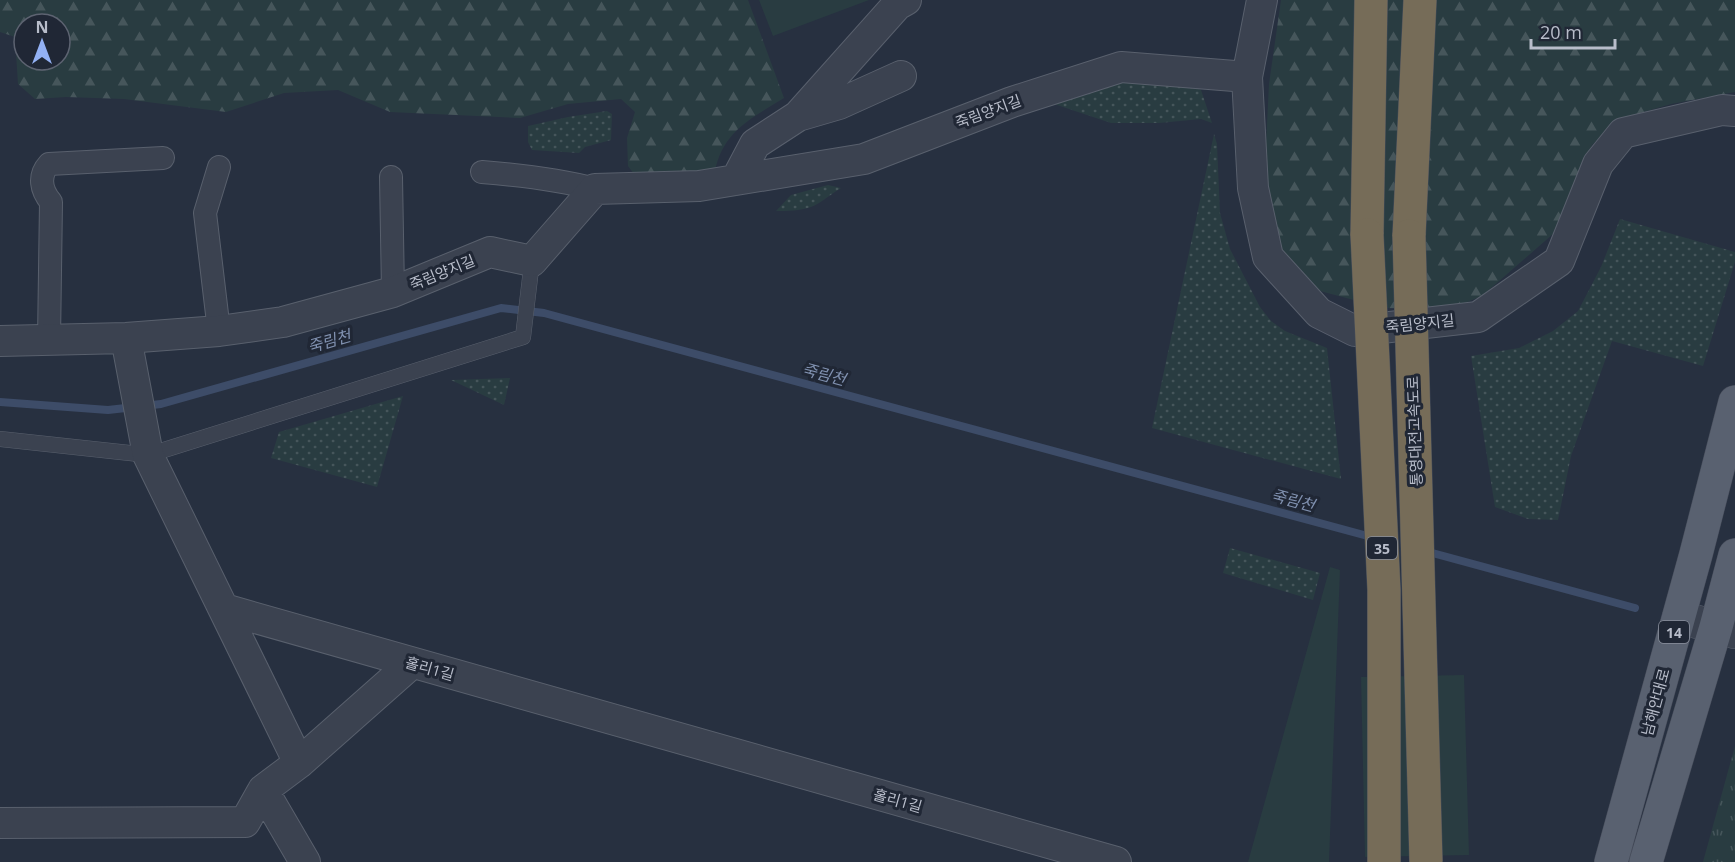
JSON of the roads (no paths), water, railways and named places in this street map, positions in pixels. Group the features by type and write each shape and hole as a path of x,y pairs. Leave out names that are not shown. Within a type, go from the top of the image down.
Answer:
{"highway":[{"name":"35","path":"1371,0 1367,234 1384,590 1384,862"},
{"name":"통영대전고속도로","path":"1420,0 1409,236 1426,862"}],"main road":[{"name":"남해안대로","path":"1611,862 1735,402"},
{"name":"14","path":"1646,862 1726,629 1735,555"}],"street":[{"path":"1247,77 1262,0"},
{"path":"736,180 755,144 798,116 900,2"},
{"name":"죽림양지길","path":"595,189 699,186 864,159 1012,102 1121,67 1247,77 1253,188 1268,257 1319,313 1355,331 1478,317 1559,261 1598,164 1623,133 1722,111 1735,111"},
{"path":"798,116 839,104 901,76"},
{"path":"49,340 51,202 42,184 42,171 49,164 163,158"},
{"path":"219,167 205,213 219,332"},
{"path":"482,172 546,178 595,189 531,269"},
{"path":"391,177 393,292"},
{"name":"죽림양지길","path":"0,341 49,340 128,351 219,332 283,322 393,292 490,252 531,269"},
{"path":"128,351 145,441 299,763"},
{"name":"홀리1길","path":"224,609 1116,862"},
{"path":"1678,617 1726,629"},
{"path":"0,823 245,822 263,790 299,763 412,663"},
{"path":"263,790 305,862"}],"lane":[{"path":"0,439 145,441 523,337 531,269"}],"waterway":[{"name":"죽림천","path":"0,402 108,410 161,404 501,308 544,313 1375,538"},
{"name":"죽림천","path":"1425,551 1635,608"}]}
